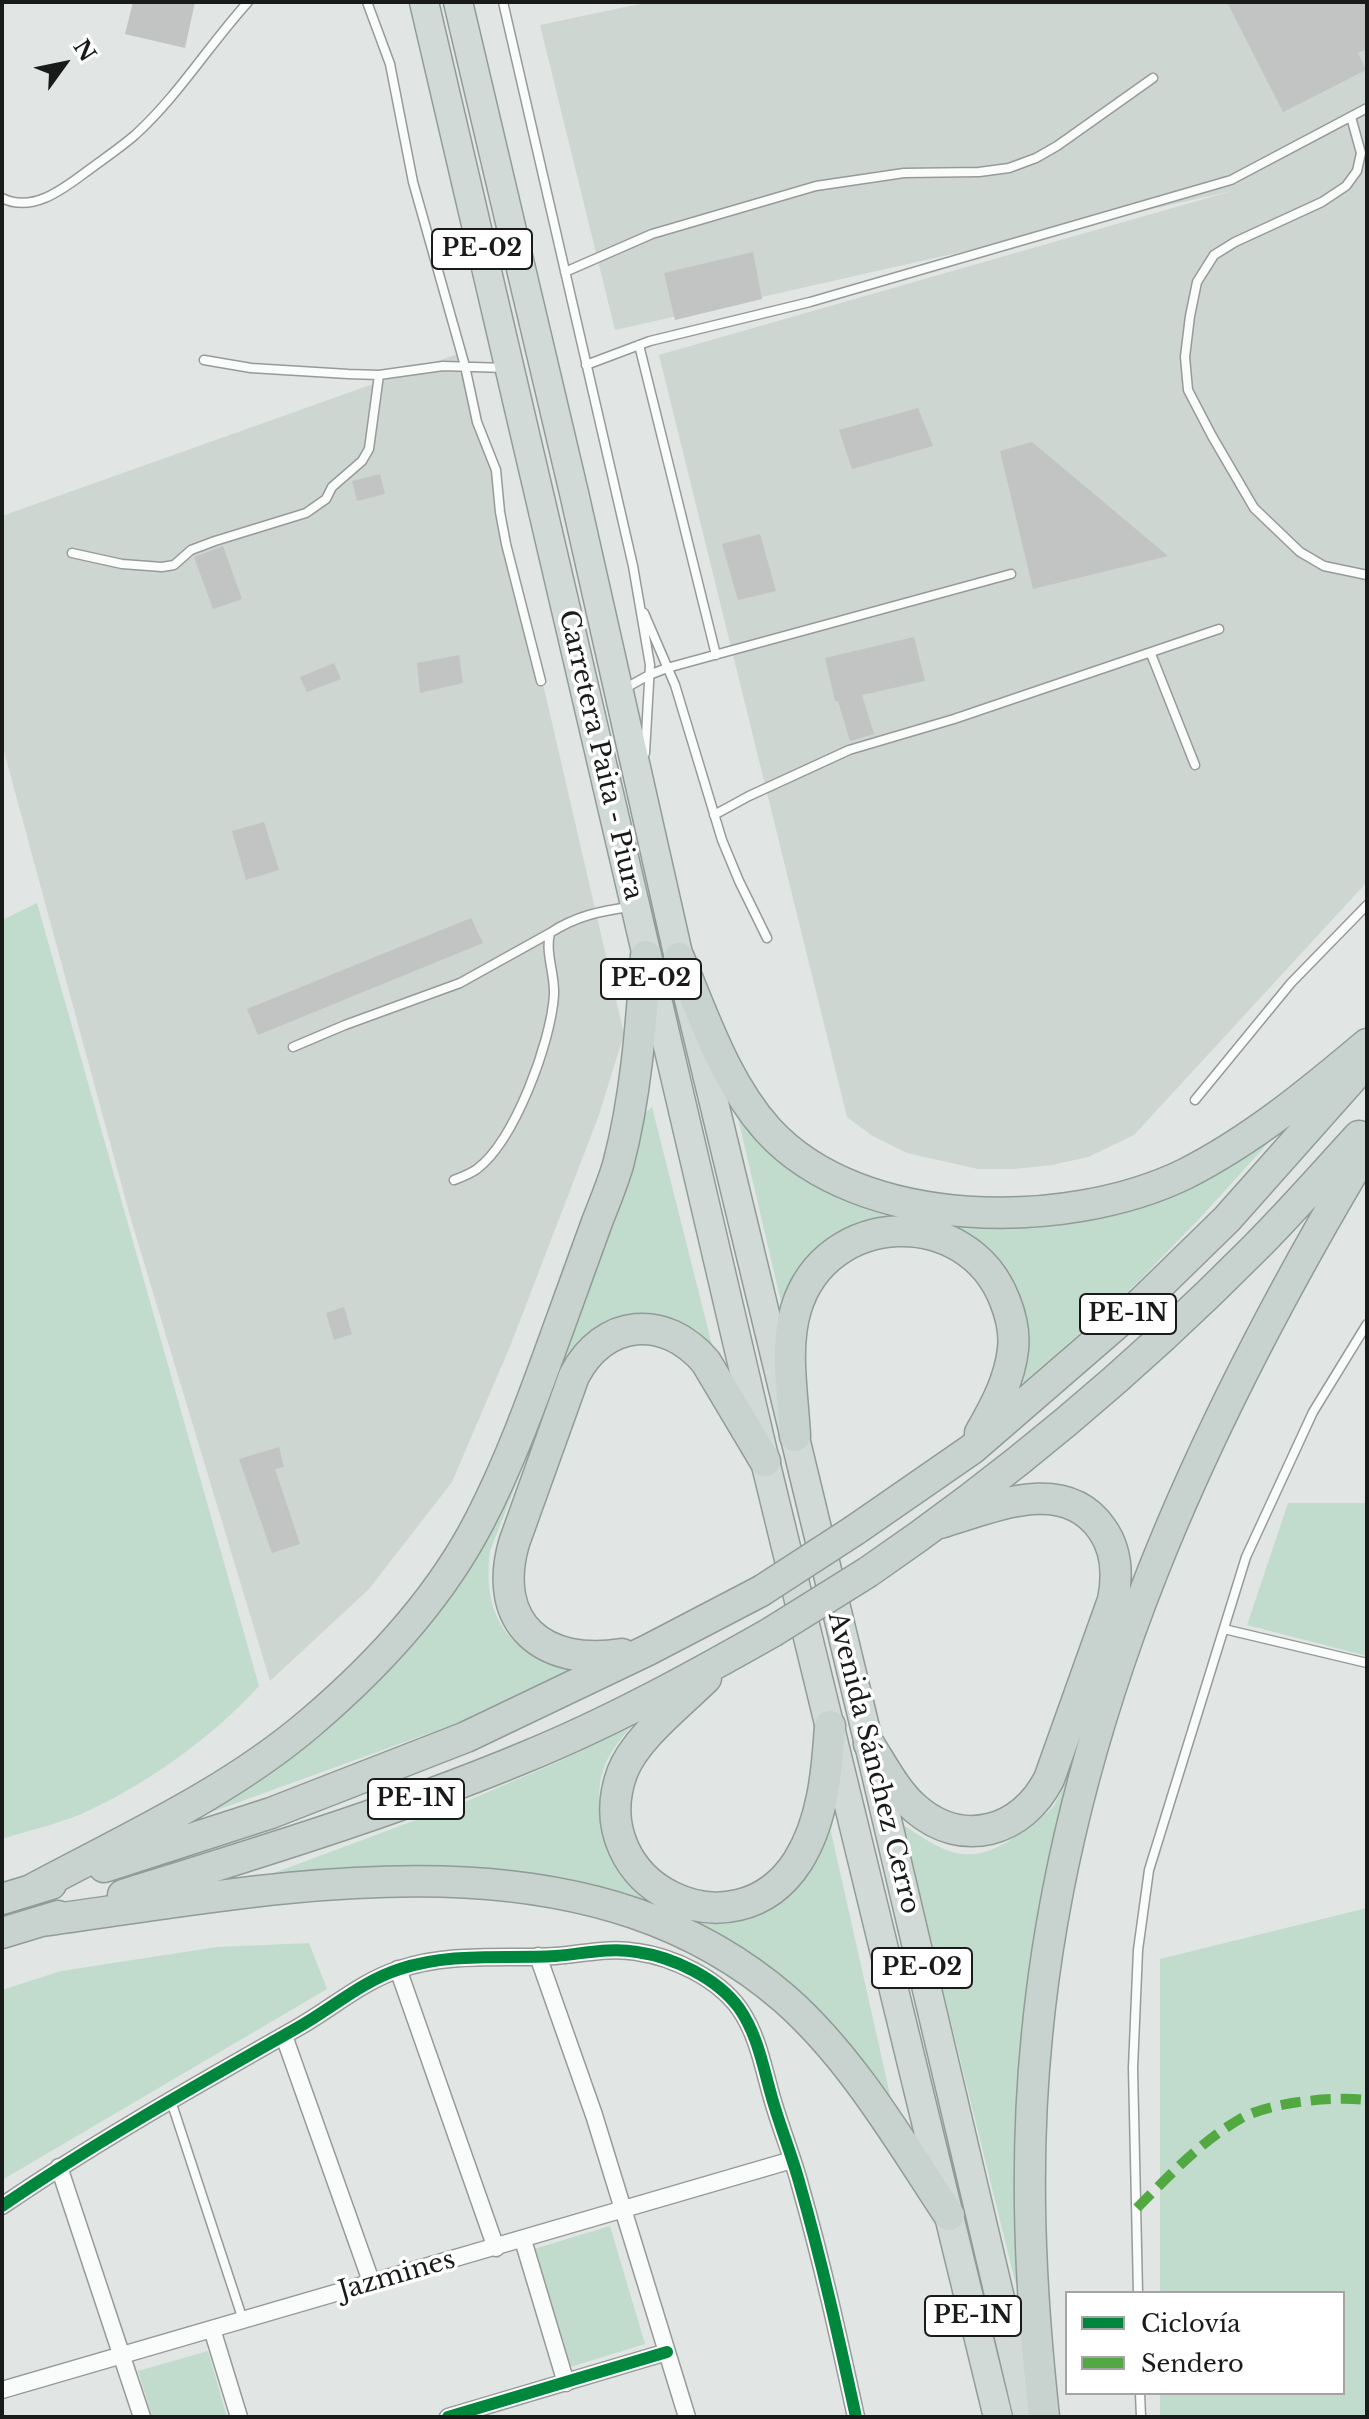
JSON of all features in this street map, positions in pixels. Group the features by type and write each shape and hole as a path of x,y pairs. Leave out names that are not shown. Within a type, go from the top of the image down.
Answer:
{"highway":[{"name":"Carretera Paita - Piura","path":"424,2 777,1507"},
{"name":"Carretera Paita - Piura","path":"458,2 679,958 795,1436"},
{"path":"31,1890 196,1801 279,1748 369,1669 413,1619 454,1565 480,1521 504,1468 617,1168 635,1074 646,956"},
{"path":"679,958 740,1093 771,1133 806,1161 839,1180 897,1201 956,1211 996,1213 1067,1208 1151,1188 1241,1143 1314,1089 1367,1044"},
{"name":"PE-1N","path":"2,1899 271,1813 452,1743 648,1650 761,1591 972,1449 1143,1301 1227,1219 1367,1061"},
{"name":"PE-1N","path":"2,1933 281,1845 524,1758 772,1632 940,1523 1026,1454 1171,1329 1255,1247 1367,1127"},
{"path":"1044,2417 1030,2240 1029,2171 1033,2082 1046,1957 1067,1846 1110,1684 1193,1473 1266,1324 1309,1244 1367,1148"},
{"path":"795,1436 792,1328 807,1283 825,1261 853,1242 873,1235 912,1231 937,1235 976,1258 1002,1293 1012,1321 1014,1347 1007,1378 972,1449"},
{"path":"648,1650 594,1658 564,1654 548,1647 526,1628 512,1606 508,1592 507,1569 514,1543 580,1364 603,1340 623,1331 657,1330 678,1337 706,1362 765,1461"},
{"name":"Avenida Sánchez Cerro","path":"795,1436 1028,2417"},
{"path":"869,1744 906,1799 937,1823 965,1831 989,1829 1011,1822 1036,1802 1049,1779 1113,1600 1116,1577 1112,1549 1098,1524 1080,1507 1037,1498 1010,1502 940,1523"},
{"name":"Avenida Sánchez Cerro","path":"777,1507 998,2417"},
{"path":"726,1658 645,1739 627,1762 622,1774 616,1803 621,1840 639,1873 655,1889 697,1906 728,1907 756,1898 780,1881 797,1862 813,1829 825,1777 830,1726"},
{"path":"42,1921 308,1886 404,1881 480,1884 565,1894 626,1909 683,1933 733,1960 784,1999 806,2020 871,2099 949,2215"}],"street":[{"path":"2,2206 59,2167 372,1981 398,1969 434,1959 461,1956 635,1951 688,1969 725,1993 749,2024 792,2160 830,2299 856,2417"},
{"path":"538,1956 594,2115 687,2417"},
{"path":"398,1969 496,2248"},
{"path":"284,2036 372,2284"},
{"name":"Jazmines","path":"2,2390 792,2160"},
{"path":"59,2167 142,2417"},
{"path":"523,2240 566,2383"},
{"path":"212,2329 239,2417"},
{"path":"448,2417 667,2352"}],"lane":[{"path":"2,198 12,203 33,202 62,190 135,134 176,90 248,2"},
{"path":"367,2 390,64 413,182 465,366 477,422 496,470 506,544 541,681"},
{"path":"503,2 633,566 650,665 642,795"},
{"path":"565,272 652,234 816,186 904,173 979,172 1009,168 1057,146 1153,78"},
{"path":"586,365 639,345 810,302 1231,180 1367,108"},
{"path":"1351,117 1361,153 1357,171 1346,186 1322,202 1235,242 1214,255 1197,282 1185,357 1188,390 1254,508 1300,552 1324,566 1367,575"},
{"path":"639,345 716,655"},
{"path":"204,360 251,368 379,375 443,366 510,368"},
{"path":"72,553 122,564 174,565 191,550 306,513 326,499 332,487 362,461 369,449 379,375"},
{"path":"618,692 667,668 1011,574"},
{"path":"639,601 675,685 714,815 739,881 767,938"},
{"path":"714,815 849,750 954,719 1219,629"},
{"path":"1151,654 1195,765"},
{"path":"1195,1100 1291,983 1367,905"},
{"path":"293,1047 460,983 575,918 635,907"},
{"path":"454,1180 479,1167 505,1134 544,1052 554,995 554,973 547,945 550,933"},
{"path":"1138,2291 1133,2068 1138,1950 1149,1870 1246,1557 1313,1412 1367,1324"},
{"path":"1224,1629 1367,1663"},
{"path":"171,2100 244,2320"},
{"path":"1140,2395 1141,2417"}],"shaded area":[{"path":"649,2 1367,2 1367,882 1134,1135 1088,1157 1052,1165 978,1169 907,1153 871,1135 847,1117 659,355 1232,191 615,330 540,25"},
{"path":"466,351 624,1034 599,1115 511,1344 452,1482 369,1589 270,1681 130,1216 2,744 2,516"}],"green space":[{"path":"37,903 259,1686 220,1724 152,1776 79,1815 2,1839 2,920"},
{"path":"735,1105 818,1185 842,1198 909,1216 873,1222 784,1315"},
{"path":"652,1107 712,1345 698,1331 668,1318 646,1314 609,1323 594,1330 573,1350 550,1395 559,1359 642,1116"},
{"path":"1280,1130 1136,1284 1010,1394 1024,1310 1008,1273 995,1256 977,1240 945,1221 997,1224"},
{"path":"539,1426 490,1551 491,1598 497,1618 521,1647 560,1664 585,1668 471,1718 195,1818 239,1790 487,1526"},
{"path":"1288,1503 1367,1503 1367,1656 1247,1625"},
{"path":"631,1727 604,1767 599,1795 601,1820 607,1845 617,1864 662,1908 576,1881 496,1871 407,1866 255,1880 467,1801"},
{"path":"1077,1746 1035,1976 1016,2285 902,1824 946,1850 960,1854 988,1851 1020,1833 1051,1809 1061,1793"},
{"path":"827,1814 895,2117 757,1962 692,1920 743,1916 775,1903 789,1893 802,1882 815,1862"},
{"path":"1367,1908 1367,2417 1160,2417 1160,2395 1345,2395 1345,2291 1160,2291 1160,1959"},
{"path":"309,1943 327,1989 2,2180 2,1990 61,1971 217,1947"},
{"path":"610,2226 645,2344 570,2367 534,2249"},
{"path":"208,2351 227,2417 152,2417 138,2371"}],"building":[{"path":"133,2 195,2 185,48 125,34"},
{"path":"1227,2 1367,2 1367,49 1358,53 1366,70 1283,112"},
{"path":"753,252 762,299 675,320 664,273"},
{"path":"918,408 933,446 852,469 839,430"},
{"path":"1032,442 1168,556 1033,589 1000,451"},
{"path":"380,474 385,494 357,501 352,481"},
{"path":"760,534 776,591 738,600 722,544"},
{"path":"223,546 242,599 213,609 194,557"},
{"path":"914,637 925,681 862,695 874,734 850,741 838,701 835,701 825,658"},
{"path":"459,655 463,683 420,693 417,663"},
{"path":"334,663 341,679 307,692 300,677"},
{"path":"264,822 279,870 246,880 232,831"},
{"path":"471,918 483,943 258,1035 247,1009"},
{"path":"344,1307 352,1334 334,1340 326,1313"},
{"path":"279,1447 284,1467 275,1469 300,1544 272,1553 239,1459"}],"marked path":[{"path":"1137,2208 1198,2149 1225,2128 1252,2113 1302,2102 1367,2100"}],"cycle path":[{"path":"2,2206 111,2136 386,1974 419,1964 458,1958 555,1956 617,1950 651,1955 679,1964 719,1987 739,2008 752,2032 808,2214 856,2417"},
{"path":"448,2417 667,2352"}]}
